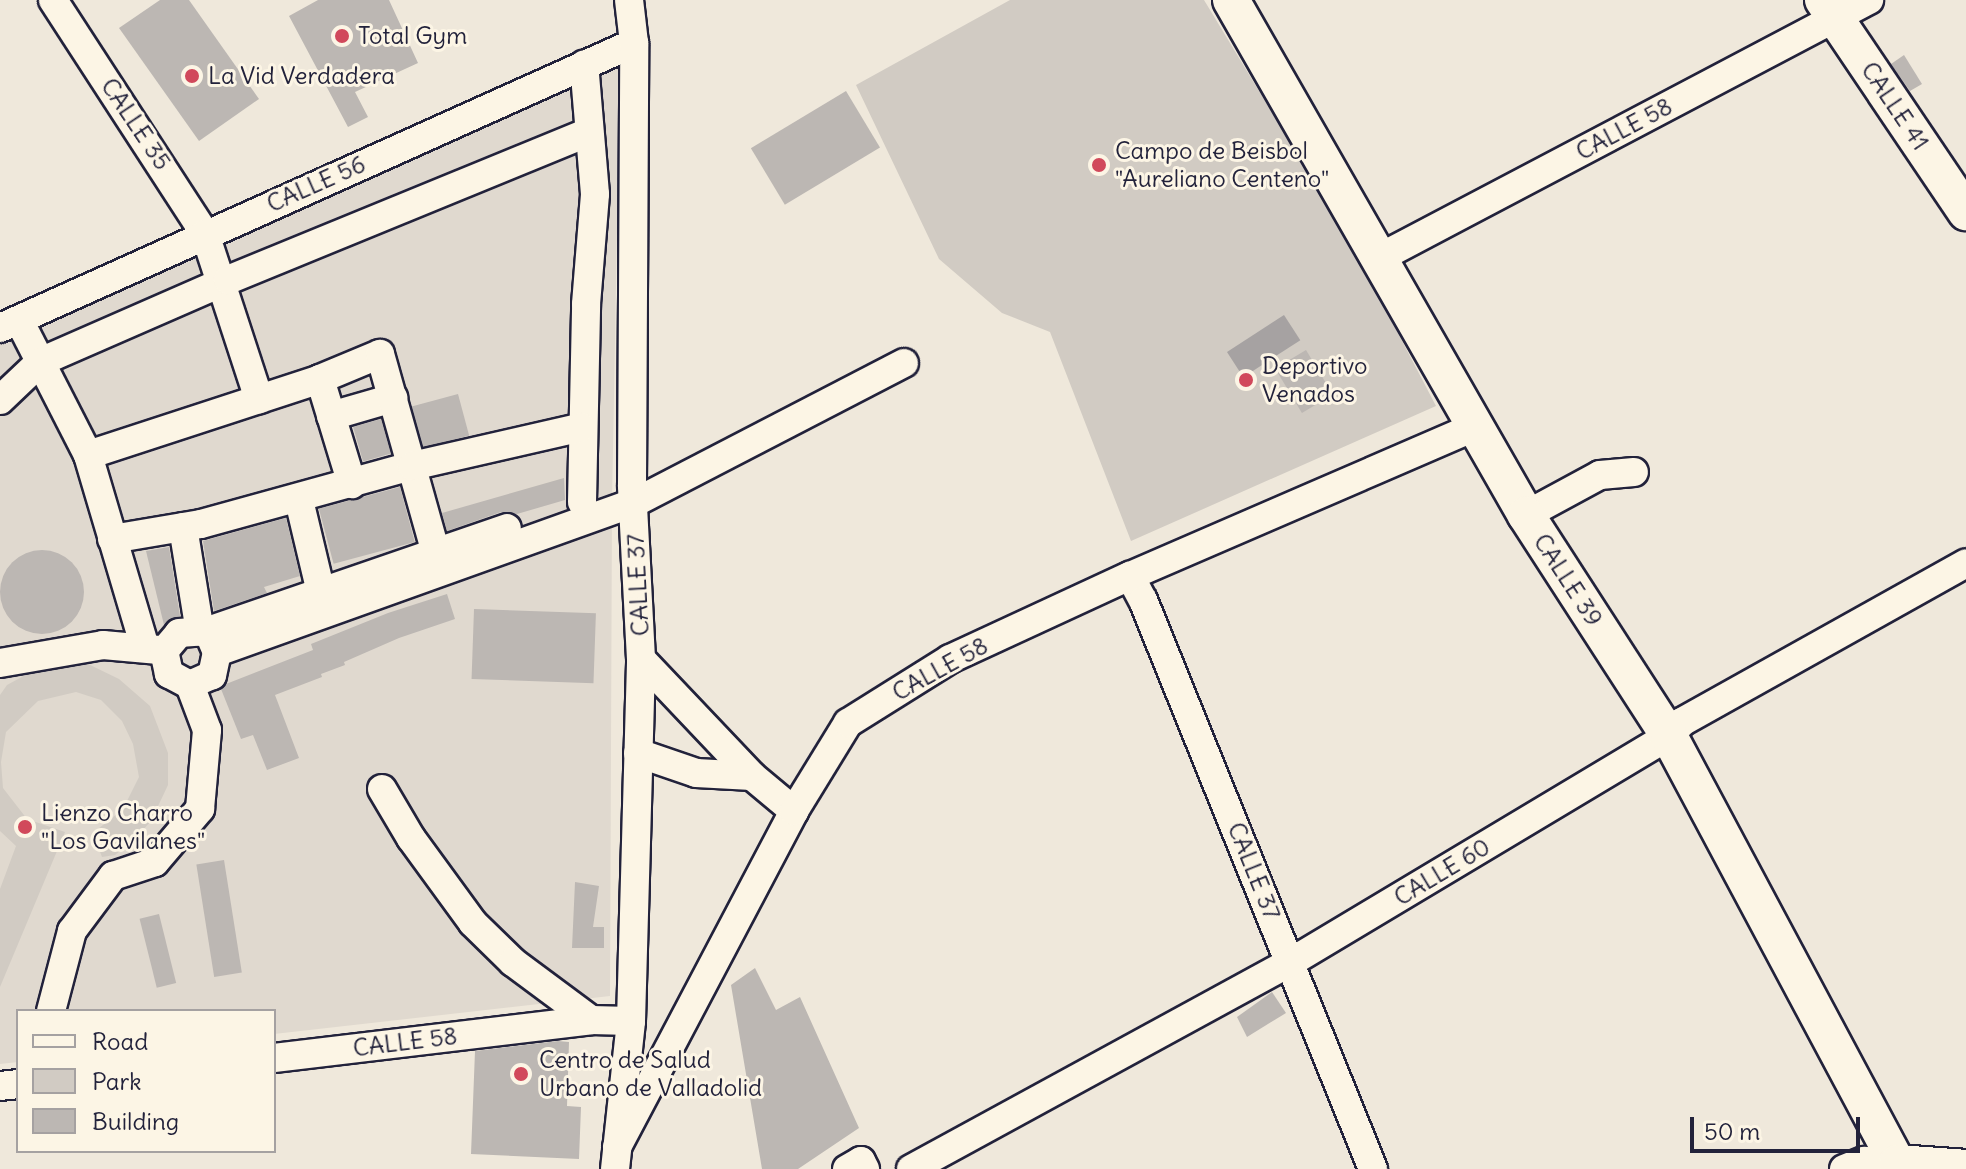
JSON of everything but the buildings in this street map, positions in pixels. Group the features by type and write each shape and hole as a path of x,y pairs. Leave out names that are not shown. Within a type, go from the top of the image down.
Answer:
{"main road":[{"name":"CALLE 39","path":"1231,0 1526,515 1669,736 1913,1167"},
{"name":"CALLE 41","path":"1828,8 1966,212"},
{"path":"1913,1167 1966,1168"}],"street":[{"name":"CALLE 35","path":"53,0 209,242 259,399"},
{"name":"CALLE 37","path":"616,1158 631,1021 641,659 633,494 634,43 629,0"},
{"name":"CALLE 58","path":"1379,258 1828,8 1869,0"},
{"name":"CALLE 56","path":"10,324 209,242 634,43"},
{"path":"582,502 586,304 595,194 584,64"},
{"path":"0,400 40,362 589,132"},
{"path":"10,324 40,362 88,455 112,539 154,649 169,674 190,685 207,730 200,809 155,862 113,876 72,931 52,1009"},
{"path":"88,455 320,379 380,354 436,553"},
{"path":"0,663 103,645 154,649 179,633 208,638 633,494 904,363"},
{"path":"320,379 352,484"},
{"path":"331,416 393,398"},
{"name":"CALLE 58","path":"616,1158 794,811 848,723 950,659 1130,576 1477,426"},
{"path":"112,539 183,527 299,500 412,466 582,427"},
{"path":"1526,515 1600,475 1634,472"},
{"path":"208,638 321,592 582,502 633,494"},
{"path":"299,500 321,592"},
{"path":"183,527 208,638 212,675 190,685"},
{"name":"CALLE 60","path":"911,1169 959,1156 1669,736 1682,722 1966,563"},
{"name":"CALLE 37","path":"1130,576 1143,600 1373,1169"},
{"path":"641,659 752,776 794,811"},
{"path":"638,753 696,773 752,776"},
{"path":"382,789 411,838 473,923 513,962 591,1020"},
{"name":"CALLE 58","path":"276,1058 591,1020 631,1021"},
{"path":"847,1169 861,1161 865,1169"},
{"path":"1844,1169 1864,1161 1913,1167"}],"shaded area":[{"path":"620,67 612,505 610,996 276,1034 276,1009 16,1009 16,1062 0,1064 0,333"},
{"path":"1284,315 1300,340 1243,377 1227,352"}],"green space":[{"name":"Campo de Beisbol \"Aureliano Centeno\"","path":"1010,0 1204,0 1352,245 1436,406 1131,541 1050,332 1002,313 939,259 856,85"},
{"name":"Lienzo Charro \"Los Gavilanes\"","path":"59,662 86,663 119,679 150,706 168,753 168,785 151,821 134,840 115,855 102,857 93,833 123,809 139,777 133,744 122,721 101,700 76,692 38,701 6,732 1,762 3,788 27,819 65,832 0,987 0,889 16,846 0,831 0,695 7,685"}],"place":[{"name":"Total Gym","path":"342,36"},
{"name":"La Vid Verdadera","path":"192,76"},
{"name":"Campo de Beisbol \"Aureliano Centeno\"","path":"1099,165"},
{"name":"Deportivo Venados","path":"1246,380"},
{"name":"Lienzo Charro \"Los Gavilanes\"","path":"25,827"},
{"name":"Centro de Salud Urbano de Valladolid","path":"521,1074"}]}
